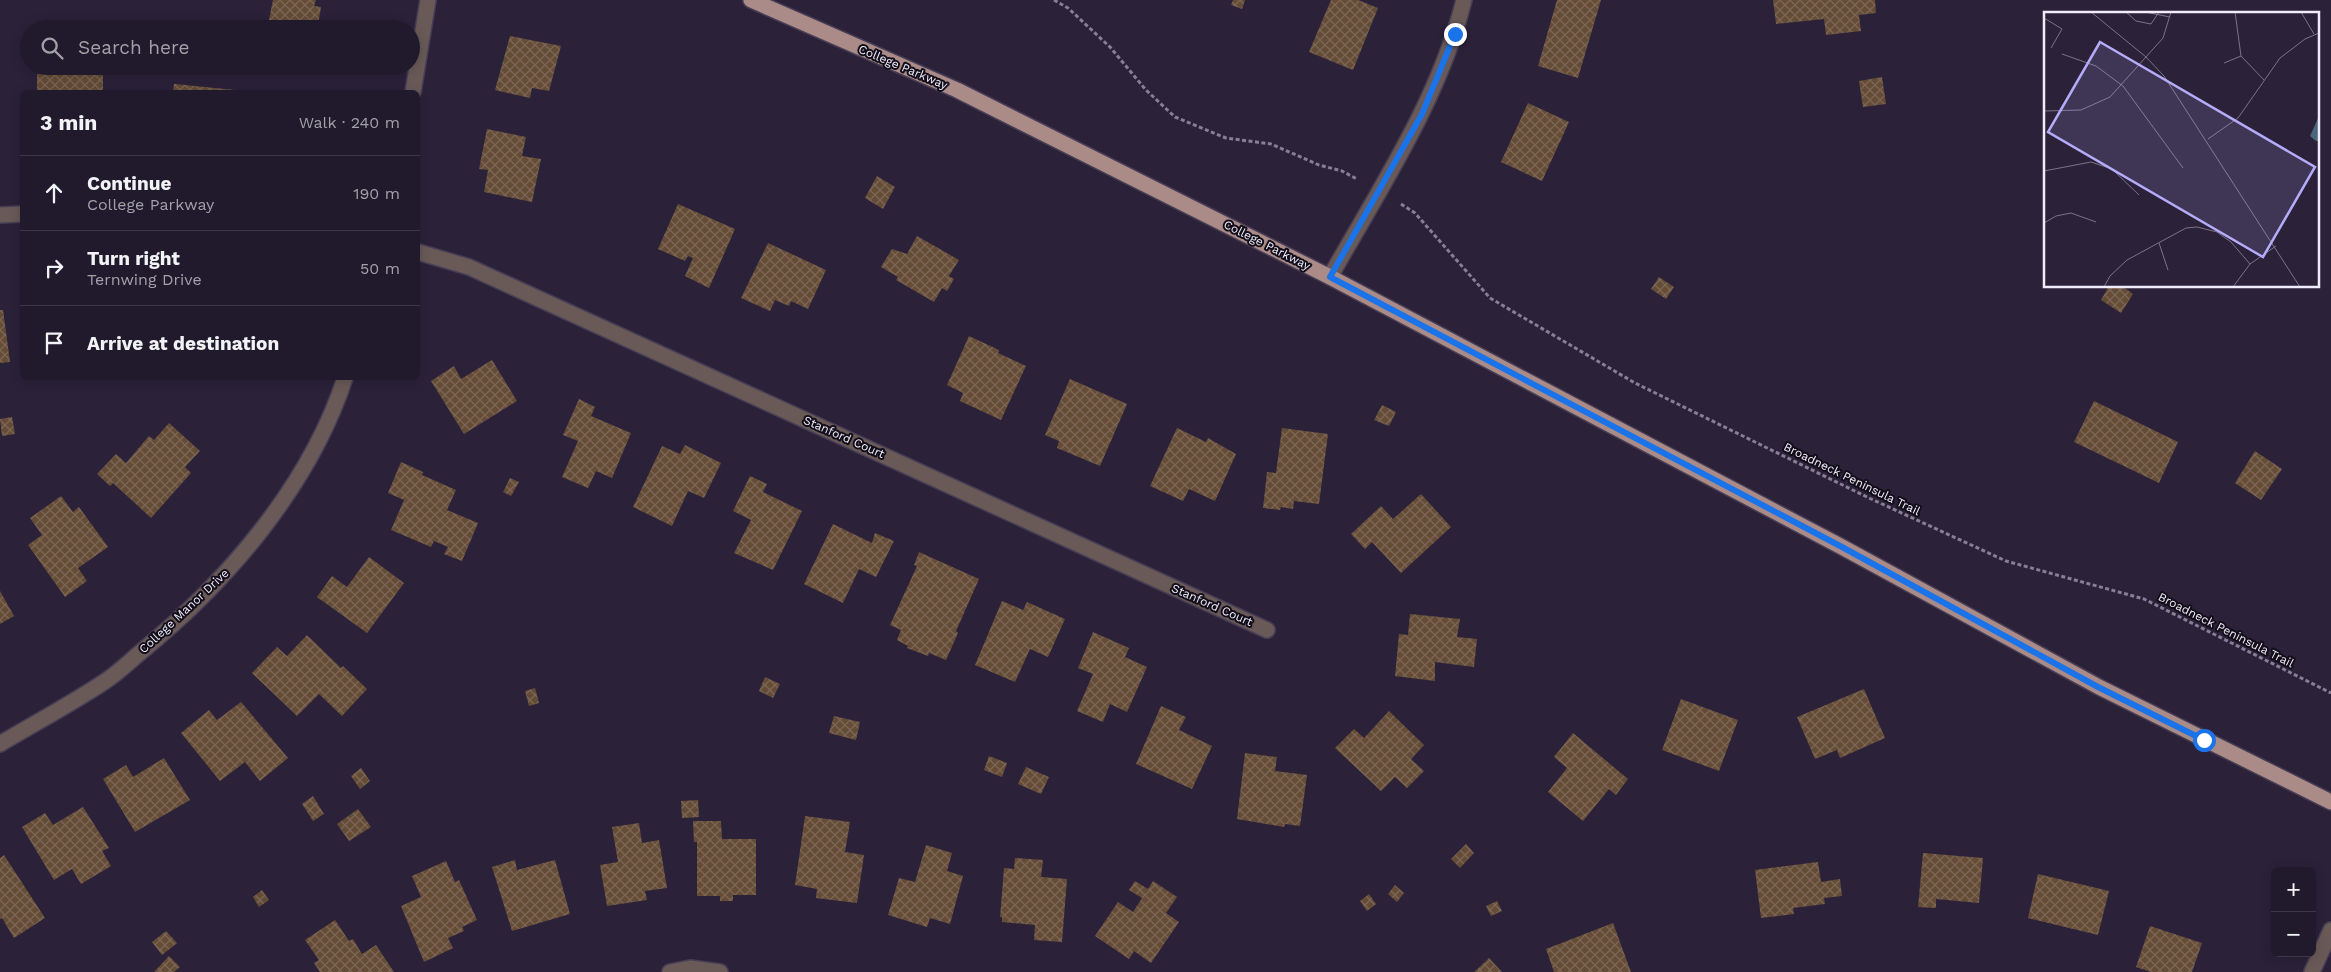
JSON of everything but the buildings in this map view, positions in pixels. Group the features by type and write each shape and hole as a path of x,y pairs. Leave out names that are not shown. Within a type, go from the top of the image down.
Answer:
{"main road":[{"name":"College Parkway","path":"751,0 957,90 1330,277 1842,547 2098,687 2331,802"}],"street":[{"path":"420,49 428,0"},
{"path":"1330,277 1422,114 1455,34 1464,0"},
{"path":"413,90 416,75"},
{"path":"0,215 20,214"},
{"name":"Stanford Court","path":"420,253 469,267 1267,630"},
{"name":"College Manor Drive","path":"0,744 105,681 163,634 220,581 266,523 311,456 344,380"},
{"path":"2312,972 2331,930"},
{"path":"670,972 690,968 720,972"}],"path":[{"path":"1054,0 1068,8 1110,47 1146,90 1175,116 1226,138 1271,144 1350,175"},
{"name":"Broadneck Peninsula Trail","path":"1408,208 1415,213 1490,298 1635,383 1870,498 2006,561 2144,599 2331,693"}],"route":[{"path":"1455,34 1422,114 1330,277 1842,547 2098,687 2204,740"}]}
